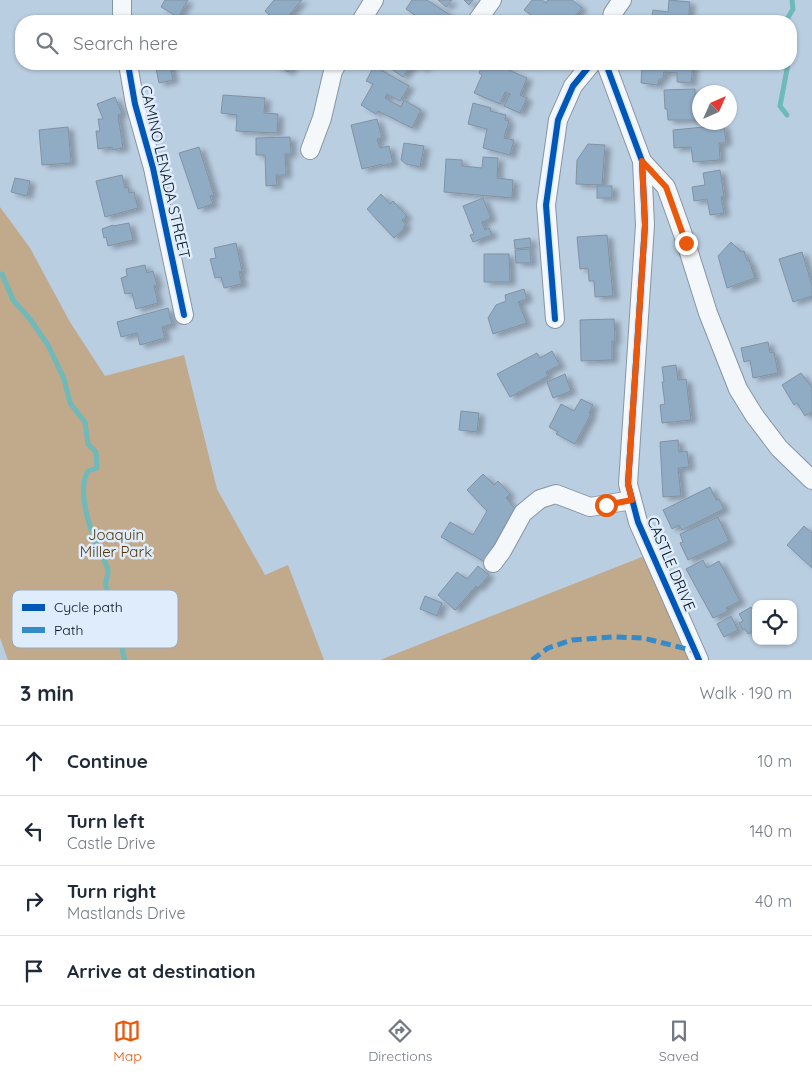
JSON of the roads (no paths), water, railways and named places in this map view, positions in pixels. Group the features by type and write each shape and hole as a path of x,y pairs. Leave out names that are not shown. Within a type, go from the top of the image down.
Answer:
{"street":[{"path":"122,0 122,15"},
{"path":"365,15 374,0"},
{"path":"481,15 492,0"},
{"path":"612,15 622,0"},
{"name":"CAMINO LENADA STREET","path":"129,70 135,104 153,168 184,315"},
{"path":"310,150 322,118 334,70"},
{"path":"555,319 546,205 558,120 573,86 586,70"},
{"name":"CASTLE DRIVE","path":"608,70 642,161 645,225 628,484 638,522 699,660"},
{"path":"642,161 666,187 708,312 738,389 754,415 779,448 812,480"},
{"path":"494,563 523,514 540,499 556,494 590,507 632,500"}],"waterway":[{"path":"790,15 793,9 792,0"},
{"path":"787,70 780,106 787,115"},
{"path":"2,274 13,300 30,319 48,345 64,379 70,403 85,422 88,444 96,452 97,468 88,471 85,479 84,498 91,528 108,570 106,582 108,590"},
{"path":"122,648 125,660"}],"park label":[{"name":"Joaquin Miller Park","path":"116,544"}]}
